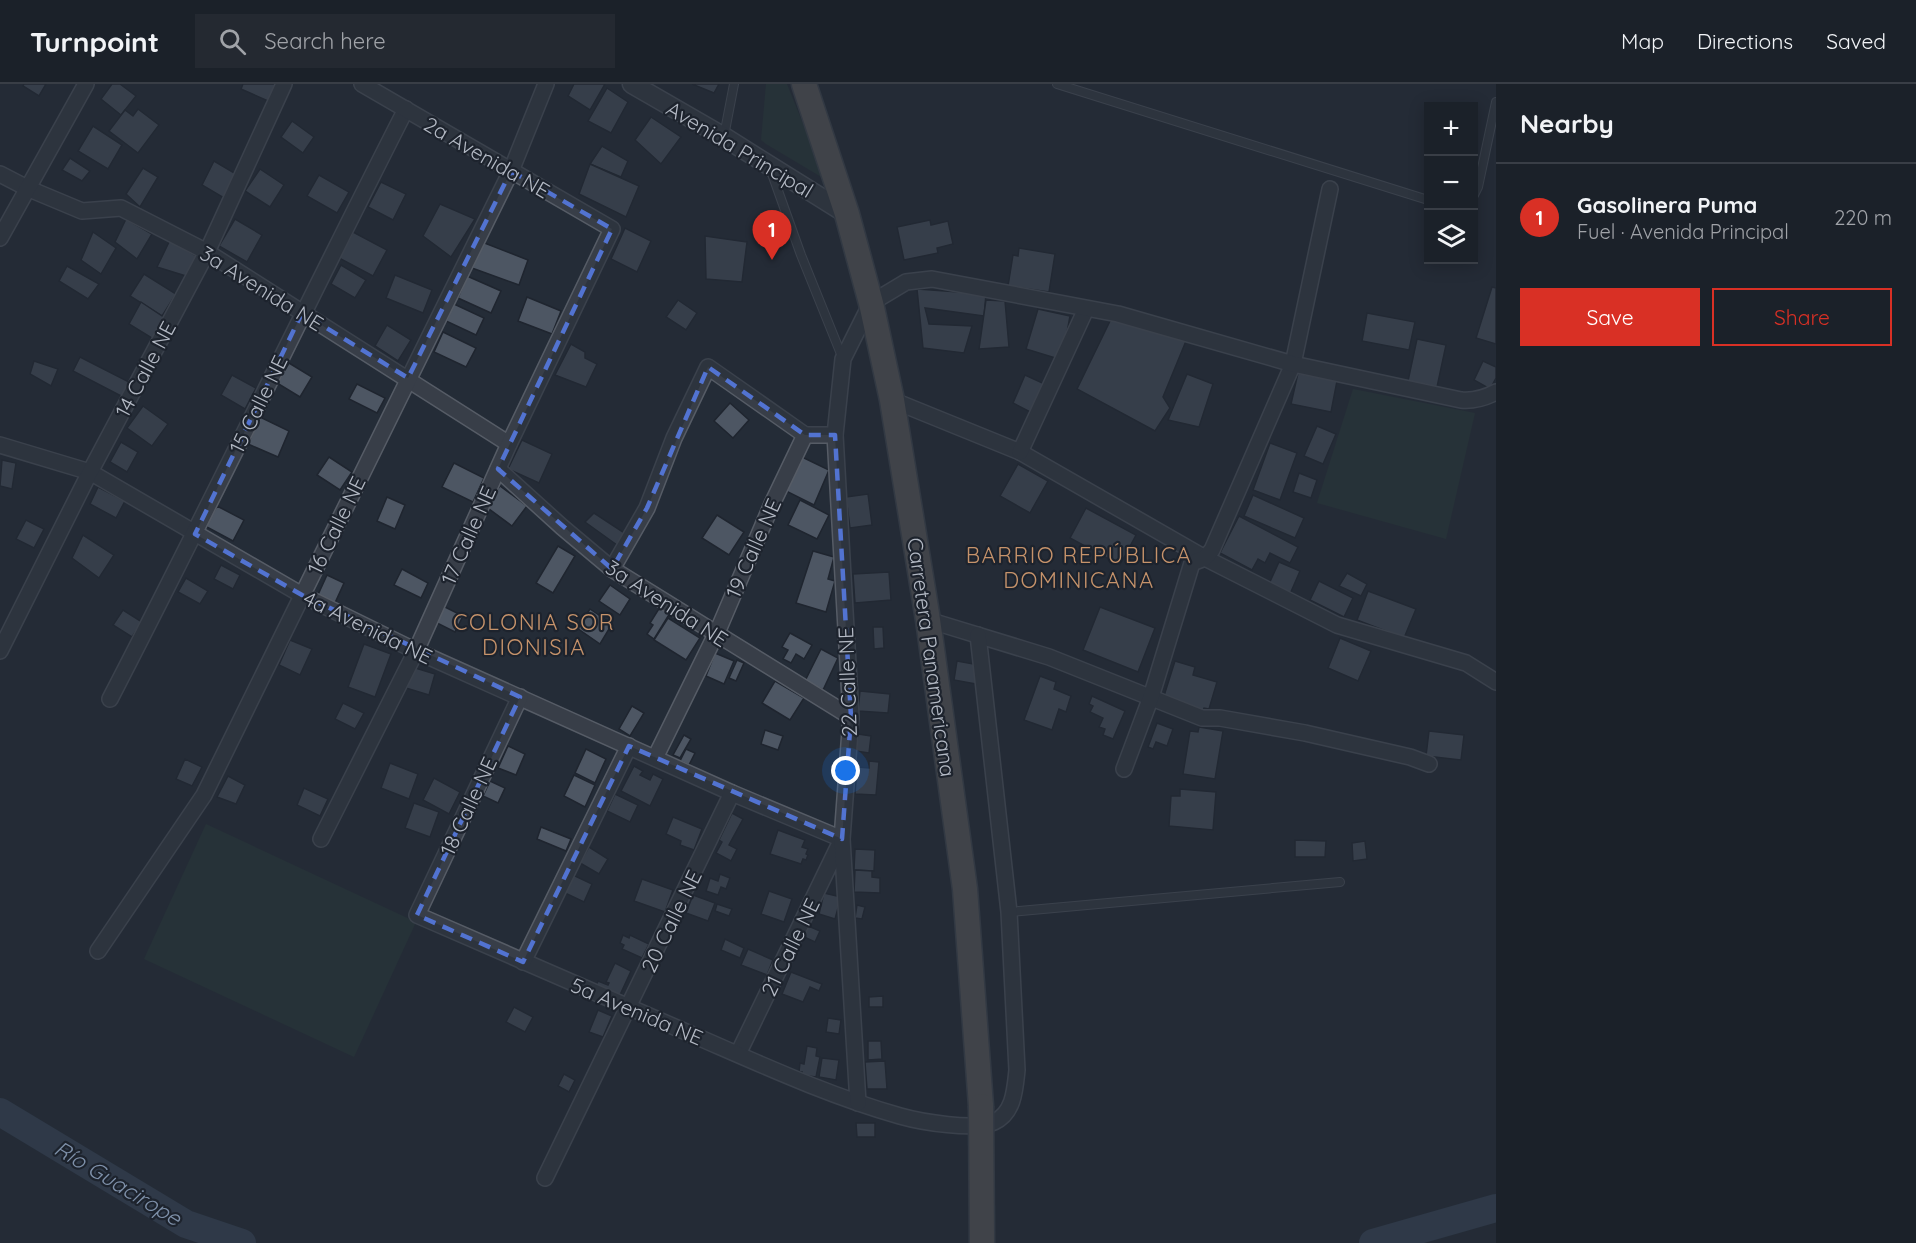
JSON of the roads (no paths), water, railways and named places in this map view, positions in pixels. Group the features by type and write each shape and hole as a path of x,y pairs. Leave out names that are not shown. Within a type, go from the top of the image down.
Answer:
{"highway":[{"name":"Carretera Panamericana","path":"804,84 847,214 871,303 892,400 928,620 965,889 981,1106 982,1243"}],"street":[{"path":"0,238 86,84"},
{"name":"14 Calle NE","path":"0,651 90,472 207,252 284,84"},
{"name":"2a Avenida NE","path":"362,84 612,229"},
{"name":"16 Calle NE","path":"98,951 204,795 511,171 546,84"},
{"name":"Avenida Principal","path":"632,84 724,137 847,214"},
{"name":"15 Calle NE","path":"110,699 195,534 302,313 406,109"},
{"name":"3a Avenida NE","path":"0,174 82,211 121,208 207,252 509,444"},
{"path":"1124,769 1151,698 1192,563 1205,558 1212,550 1293,364 1330,189"},
{"name":"17 Calle NE","path":"321,839 416,651 509,444 612,229"},
{"path":"871,303 906,282 932,279 1118,314 1293,364 1461,400 1486,397 1496,393"},
{"name":"22 Calle NE","path":"858,1103 842,839 851,717 834,435 843,359 871,303"},
{"path":"1020,452 1086,309"},
{"path":"612,569 647,508 674,438 708,367 805,435 834,435"},
{"path":"892,400 1020,452 1205,558 1336,625 1466,663 1496,682"},
{"name":"19 Calle NE","path":"655,758 715,634 805,435"},
{"name":"4a Avenida NE","path":"0,445 90,472 302,595 416,651 732,794 842,839"},
{"name":"3a Avenida NE","path":"498,469 612,569 851,717"},
{"path":"928,620 1049,657 1202,718 1220,718 1324,737 1410,757 1429,764"},
{"name":"5a Avenida NE","path":"417,915 738,1054 858,1103 902,1117 946,1125 994,1122 1007,1112 1014,1094 1017,1070 1009,912 978,635"},
{"name":"18 Calle NE","path":"417,915 520,697"},
{"path":"523,962 629,746"},
{"name":"20 Calle NE","path":"545,1178 732,794"},
{"name":"21 Calle NE","path":"738,1054 842,839"}],"lane":[{"path":"724,137 734,84"},
{"path":"1057,84 1424,199"},
{"path":"1478,187 1496,102"},
{"path":"770,167 801,255 843,359"},
{"path":"1009,912 1340,882"}],"waterway":[{"name":"Río Guacirope","path":"0,1112 186,1224 242,1243"},
{"name":"Río Guacirope","path":"1373,1243 1496,1208"}],"place":[{"name":"Gasolinera Puma","path":"772,260"}],"district":[{"name":"BARRIO REPÚBLICA DOMINICANA","path":"1079,568"},
{"name":"COLONIA SOR DIONISIA","path":"534,634"}]}
